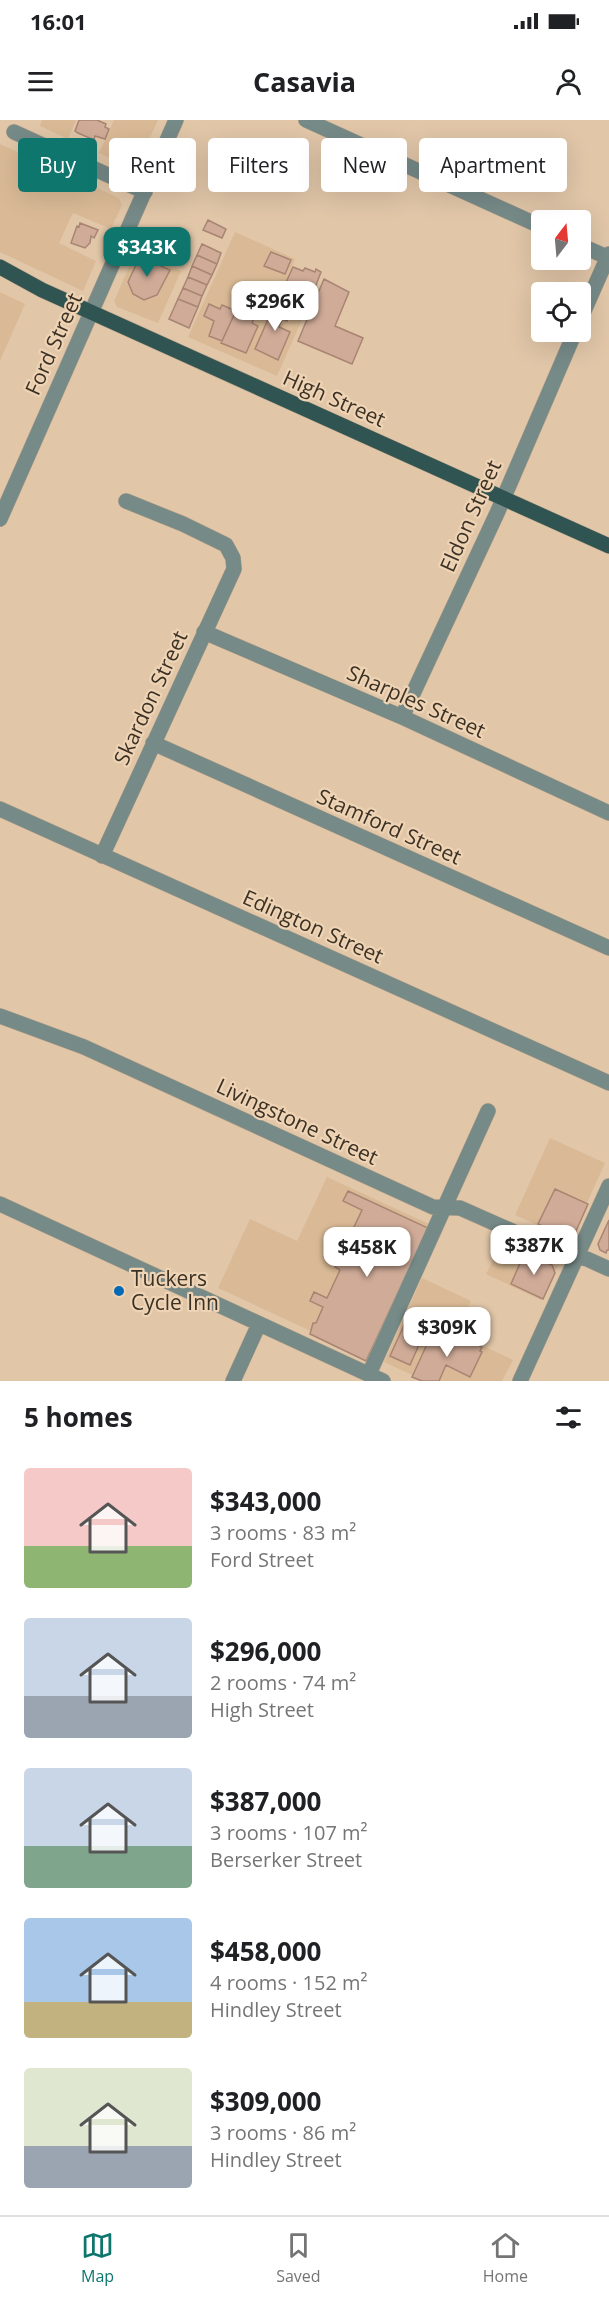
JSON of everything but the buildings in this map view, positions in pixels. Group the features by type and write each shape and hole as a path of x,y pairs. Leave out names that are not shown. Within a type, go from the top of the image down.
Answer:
{"main road":[{"name":"High Street","path":"0,267 42,290"},
{"name":"High Street","path":"0,277 42,290 609,546"}],"street":[{"name":"Ford Street","path":"168,138 176,120"},
{"path":"306,120 531,222"},
{"path":"14,132 109,176"},
{"name":"Ford Street","path":"0,519 145,192"},
{"path":"591,249 609,256 591,296"},
{"name":"Eldon Street","path":"402,717 503,498 571,342"},
{"name":"Skardon Street","path":"102,856 234,569 234,558 226,545 183,524 126,501"},
{"name":"Sharples Street","path":"204,632 402,717 609,813"},
{"name":"Stamford Street","path":"153,743 609,948"},
{"name":"Edington Street","path":"0,809 609,1083"},
{"name":"Livingstone Street","path":"0,1016 84,1047 433,1207 460,1208 566,1255 587,1259 609,1269"},
{"path":"369,1374 488,1111"},
{"path":"520,1381 609,1186"},
{"path":"0,1204 383,1381"},
{"path":"233,1381 259,1324"}],"shaded area":[{"path":"42,120 76,120 68,138 40,126"},
{"path":"114,120 158,120 150,138 109,138 109,158 99,153"},
{"path":"0,144 18,152 18,192 97,192 97,188 119,198 122,205 111,229 73,213 59,243 96,261 83,291 0,252"},
{"path":"235,232 295,259 278,299 289,304 288,308 304,315 277,376 188,337"},
{"path":"136,251 181,271 158,323 117,307 114,301"},
{"path":"0,292 25,304 0,361"},
{"path":"550,1138 605,1163 570,1240 515,1215"},
{"path":"327,1177 429,1224 367,1357 218,1288 250,1219 297,1241"},
{"path":"503,1241 558,1266 541,1300 486,1274"},
{"path":"422,1278 471,1301 456,1333 513,1360 502,1381 425,1381 384,1362"}],"place":[{"name":"Tuckers Cycle Inn","path":"119,1291"}]}
